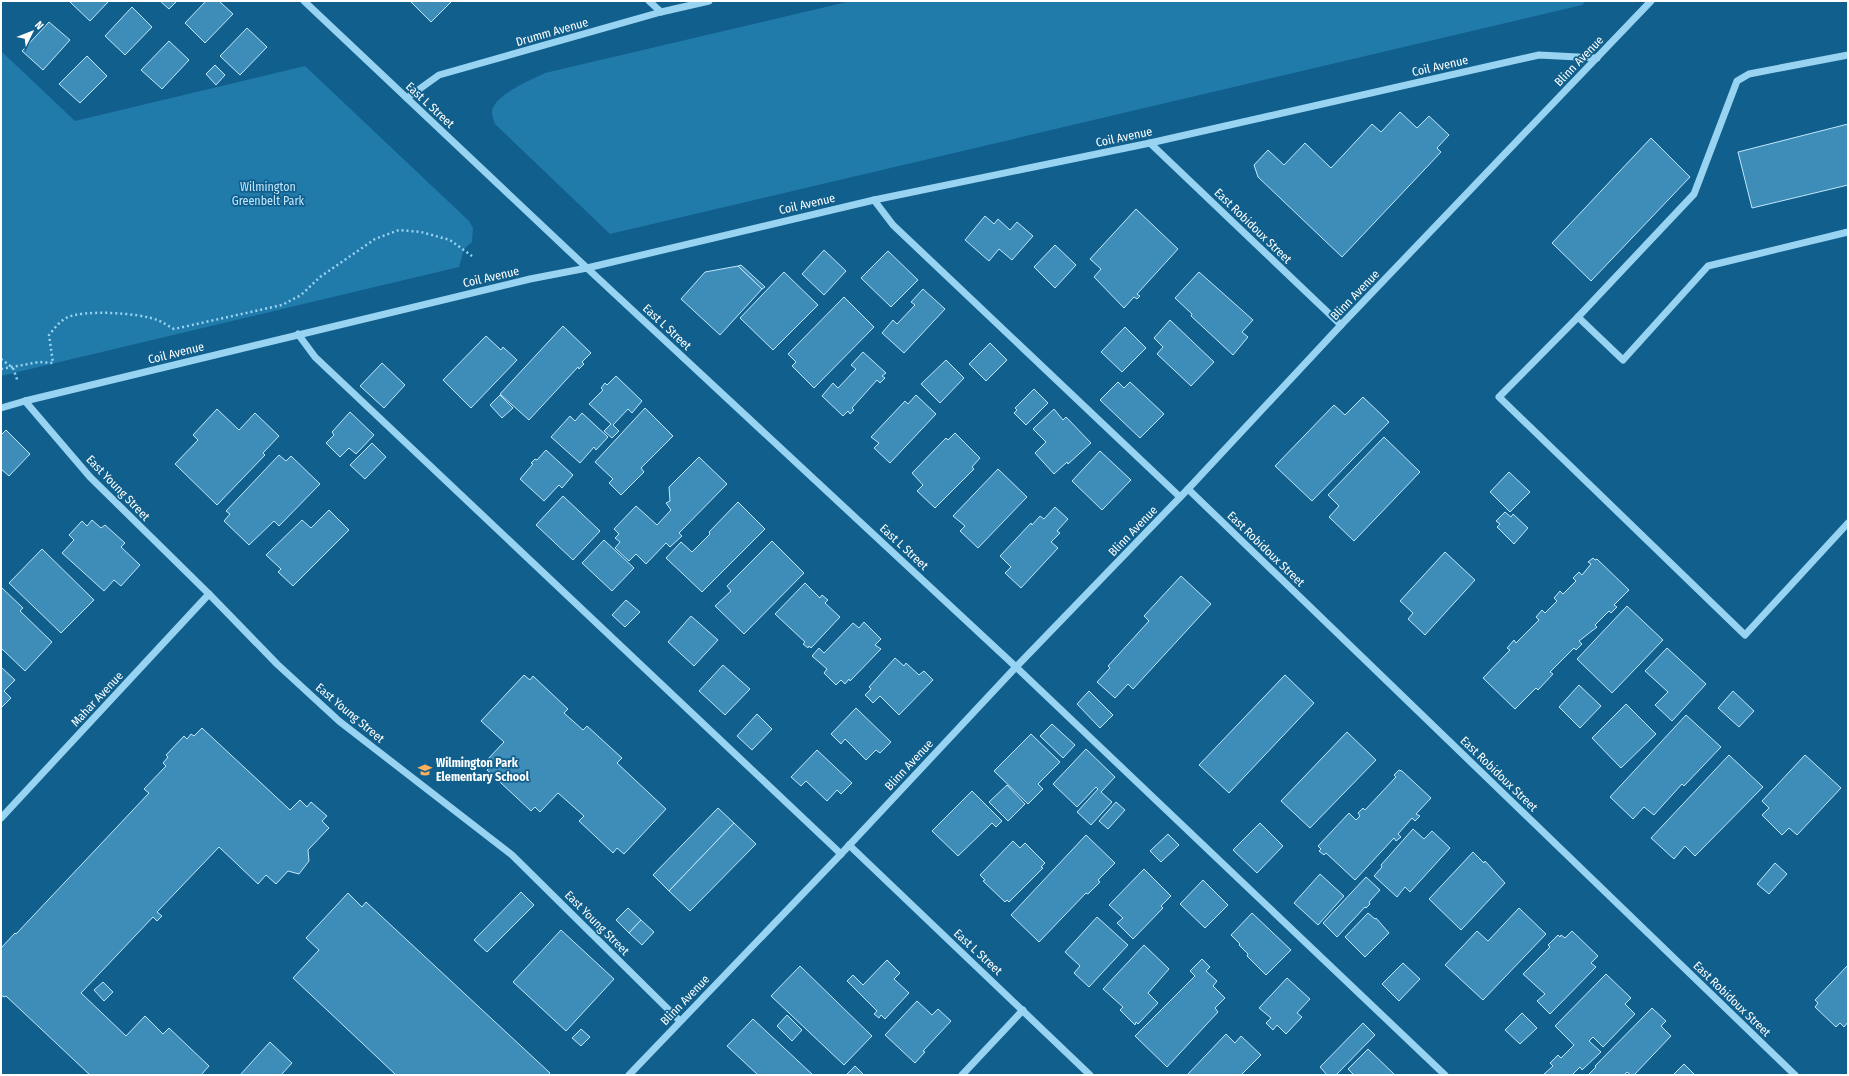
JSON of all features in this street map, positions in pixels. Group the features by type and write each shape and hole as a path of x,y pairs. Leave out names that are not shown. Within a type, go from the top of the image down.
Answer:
{"street":[{"name":"East L Street","path":"304,1 587,268 1016,667 1445,1075"},
{"path":"649,1 661,12"},
{"name":"Drumm Avenue","path":"407,98 439,75 661,12 709,1"},
{"name":"Blinn Avenue","path":"629,1075 841,854 1016,667 1188,490 1341,325 1651,1"},
{"name":"Coil Avenue","path":"1,408 530,278 587,268 874,200 1150,143 1539,55 1597,58"},
{"path":"1848,55 1749,74 1737,80 1694,194 1578,317 1499,397 1745,635 1848,523"},
{"name":"East Robidoux Street","path":"1150,143 1341,325"},
{"path":"874,200 893,225 1180,497"},
{"path":"1578,317 1623,360 1708,266 1848,232"},
{"path":"298,334 315,358 841,854"},
{"name":"East Young Street","path":"25,401 90,477 209,594 277,664 339,721 512,855 680,1021"},
{"name":"East Robidoux Street","path":"1188,490 1795,1075"},
{"name":"Mahar Avenue","path":"1,818 209,594"},
{"name":"East L Street","path":"849,845 1090,1075"},
{"path":"962,1075 1023,1010"}],"path":[{"path":"1,370 39,362 53,363 49,335 55,326 66,317 82,313 115,313 150,318 174,329 282,305 301,294 320,278 375,239 399,230 422,232 450,240 472,256"},
{"path":"1,359 13,368"}],"green space":[{"path":"851,1 1586,1 1582,5 610,234 495,124 492,115 494,106 506,94 522,84 545,73"},
{"name":"Wilmington Greenbelt Park","path":"1,51 75,121 305,66 469,221 473,228 472,242 464,249 459,267 1,376"}],"building":[{"path":"109,1 90,21 70,2"},
{"path":"160,1 177,1 169,9"},
{"path":"206,1 219,1 233,14 205,43 185,23"},
{"path":"410,1 452,1 431,22"},
{"path":"132,7 152,27 125,55 105,36"},
{"path":"49,22 70,40 43,70 22,51"},
{"path":"247,28 267,47 240,75 220,56"},
{"path":"169,41 189,60 162,89 141,70"},
{"path":"87,56 107,76 80,103 59,84"},
{"path":"215,65 225,75 216,85 206,74"},
{"path":"1400,112 1417,128 1429,116 1449,135 1437,148 1441,152 1342,257 1258,177 1254,165 1268,150 1284,165 1305,143 1331,168 1372,124 1381,132"},
{"path":"1848,124 1848,185 1752,208 1738,152"},
{"path":"1651,138 1690,177 1591,281 1552,243"},
{"path":"1136,209 1178,249 1137,294 1140,296 1137,299 1134,297 1124,308 1094,277 1101,269 1090,259"},
{"path":"985,216 994,224 998,219 1010,230 1017,222 1033,236 1012,260 999,249 989,261 965,240"},
{"path":"1055,245 1076,265 1055,288 1034,267"},
{"path":"824,250 846,271 824,295 802,274"},
{"path":"888,251 918,280 891,307 861,278"},
{"path":"741,265 765,287 762,289 738,266"},
{"path":"738,266 762,289 720,335 681,299 705,272"},
{"path":"784,272 818,305 773,350 740,318"},
{"path":"1199,272 1253,320 1242,332 1248,337 1233,355 1191,316 1192,314 1175,298"},
{"path":"923,289 945,309 904,353 882,333 893,320 897,324 915,305 911,302"},
{"path":"844,297 874,327 814,388 792,366 796,362 788,354"},
{"path":"1170,320 1214,362 1191,386 1157,354 1163,347 1154,338"},
{"path":"563,326 591,353 582,362 584,364 579,369 578,367 529,420 500,394"},
{"path":"1125,327 1146,348 1122,372 1101,352"},
{"path":"486,336 501,350 503,347 517,360 471,408 443,380"},
{"path":"990,343 1007,360 986,381 969,364"},
{"path":"863,352 886,373 882,376 885,378 880,383 877,380 852,408 854,410 850,414 848,411 843,416 822,396 833,383 838,388 856,369 851,365"},
{"path":"946,360 964,378 940,403 921,384"},
{"path":"382,363 405,385 384,408 360,386"},
{"path":"616,376 642,401 632,413 628,409 613,425 619,431 612,438 604,431 611,424 589,404 603,390 601,388 605,383 607,385"},
{"path":"1118,382 1124,388 1130,382 1164,414 1140,438 1100,400"},
{"path":"1034,389 1048,403 1026,425 1014,413 1017,410 1015,408"},
{"path":"500,395 513,408 502,418 490,405"},
{"path":"916,395 936,414 890,463 874,448 879,443 871,437 905,401 908,404"},
{"path":"1363,397 1389,422 1312,501 1275,466 1334,405 1345,415"},
{"path":"645,408 673,436 641,468 644,472 621,495 609,483 613,479 595,462"},
{"path":"217,409 239,430 255,413 279,436 263,453 265,455 217,505 175,464 198,440 193,435"},
{"path":"1054,409 1063,420 1066,417 1091,443 1068,464 1067,462 1054,474 1035,453 1046,442 1033,429"},
{"path":"350,412 374,435 356,454 349,448 340,457 326,443 334,435 332,432"},
{"path":"582,413 608,437 596,450 594,447 580,463 551,437 570,416 575,421"},
{"path":"6,430 30,454 9,476 1,469 1,435"},
{"path":"955,433 980,458 972,467 974,469 935,508 917,491 923,485 912,473 946,438 948,440"},
{"path":"1384,437 1420,472 1354,541 1329,517 1339,506 1328,495"},
{"path":"372,443 386,457 365,479 350,465"},
{"path":"546,450 573,475 562,488 559,485 544,501 520,479 533,464 531,463 535,459 537,460"},
{"path":"1100,451 1131,480 1102,510 1072,481"},
{"path":"279,455 286,461 291,456 320,484 279,526 274,521 249,545 224,521 230,514 226,511"},
{"path":"699,457 727,484 679,533 682,536 670,547 666,543 646,564 636,554 629,561 615,548 620,542 615,538 619,534 614,529 636,506 657,525 671,510 666,503 670,501 669,487"},
{"path":"998,469 1027,497 978,548 960,531 965,526 953,516"},
{"path":"1509,472 1530,492 1510,512 1490,492"},
{"path":"563,496 600,531 573,560 536,525"},
{"path":"738,502 765,529 702,592 666,558 681,542 692,552"},
{"path":"1055,507 1068,519 1057,531 1060,533 1051,542 1058,548 1021,588 1005,573 1011,567 1000,556 1031,523 1032,525 1040,516 1044,519"},
{"path":"329,510 349,530 293,586 278,572 281,569 266,555 302,520 311,528"},
{"path":"1505,512 1511,517 1513,514 1528,528 1514,544 1497,527 1500,524 1496,521"},
{"path":"92,520 101,528 105,525 125,543 121,547 140,565 121,586 114,580 104,591 62,553 74,540 69,535 82,521 87,526"},
{"path":"604,540 634,568 612,591 582,563"},
{"path":"772,541 804,573 744,634 715,606 731,591 727,586"},
{"path":"42,549 94,600 61,633 9,583"},
{"path":"1445,552 1475,580 1425,635 1408,619 1413,613 1400,601"},
{"path":"1593,558 1595,560 1597,559 1629,590 1614,605 1617,607 1611,613 1609,611 1595,625 1597,627 1579,641 1582,644 1576,650 1574,648 1550,672 1553,674 1538,690 1536,688 1515,709 1483,678 1510,650 1507,648 1514,640 1516,643 1539,620 1536,617 1542,610 1545,613 1557,601 1554,598 1560,591 1563,594 1576,581 1573,578 1579,572 1582,575 1591,564 1588,562"},
{"path":"1181,576 1211,604 1133,689 1128,684 1115,698 1097,682 1110,668 1108,666 1149,621 1144,616"},
{"path":"805,583 820,598 822,595 828,600 825,603 840,617 811,648 809,646 808,648 803,644 805,642 775,614"},
{"path":"1,587 23,608 20,611 52,642 25,671 1,648"},
{"path":"626,600 640,612 625,627 612,615"},
{"path":"1627,606 1663,640 1612,693 1577,659"},
{"path":"691,616 718,640 694,666 668,642"},
{"path":"864,622 881,639 875,645 881,649 850,681 849,679 845,684 841,680 836,685 824,673 827,669 812,656 819,648 824,653 853,623 859,628"},
{"path":"1667,648 1706,684 1672,721 1655,705 1668,692 1645,671"},
{"path":"895,658 904,666 906,663 919,675 924,671 933,680 899,715 880,696 873,703 865,695 871,689 869,687"},
{"path":"723,665 750,689 725,715 699,691"},
{"path":"1,667 15,680 4,691 11,698 1,708"},
{"path":"524,675 530,680 533,676 568,709 564,713 583,730 587,726 622,758 617,763 666,809 624,854 617,848 613,853 579,821 584,816 558,793 540,812 535,807 531,811 487,770 491,767 486,761 504,742 481,721"},
{"path":"1285,675 1314,703 1229,793 1199,765"},
{"path":"1579,685 1601,706 1580,728 1559,707"},
{"path":"1089,691 1113,715 1100,728 1077,704"},
{"path":"1733,691 1754,711 1739,727 1718,708"},
{"path":"1626,704 1656,734 1621,768 1592,738"},
{"path":"856,708 891,742 880,753 876,750 866,760 845,739 841,744 831,734"},
{"path":"757,714 772,729 752,750 737,736"},
{"path":"1686,715 1721,747 1684,786 1682,784 1654,815 1644,807 1633,819 1610,797"},
{"path":"1052,724 1075,745 1063,758 1040,736"},
{"path":"202,728 290,810 300,800 307,807 311,802 327,816 322,821 329,828 308,850 309,861 299,874 288,871 276,884 266,875 258,884 219,847 157,912 162,916 157,921 153,917 81,993 126,1036 145,1016 163,1034 169,1028 209,1066 201,1075 90,1075 6,996 4,997 1,995 1,948 149,793 144,789 166,766 163,763 168,757 166,755 184,736 187,739 191,734 194,736"},
{"path":"1347,732 1376,760 1310,828 1281,801"},
{"path":"1031,734 1060,762 1038,784 1043,789 1028,804 994,771"},
{"path":"1086,749 1115,777 1101,792 1112,802 1091,825 1077,812 1098,789 1096,787 1077,807 1053,784"},
{"path":"817,750 852,783 841,794 837,790 827,801 806,781 801,786 791,777"},
{"path":"1729,755 1763,787 1695,856 1685,846 1674,859 1651,838"},
{"path":"1805,755 1841,788 1797,835 1789,828 1782,835 1762,815 1769,808 1762,801"},
{"path":"1399,770 1402,771 1431,798 1416,814 1420,816 1415,821 1412,818 1398,834 1401,837 1396,841 1394,838 1355,880 1326,853 1324,855 1319,851 1321,849 1318,846 1349,813 1356,820 1360,816 1358,813 1363,808 1365,810 1396,777 1394,775"},
{"path":"1007,785 1025,804 1008,821 989,802"},
{"path":"972,791 1002,821 996,827 992,823 958,856 932,831"},
{"path":"1116,802 1125,810 1108,829 1099,821"},
{"path":"718,808 734,823 669,891 653,875"},
{"path":"734,823 756,844 690,911 669,891"},
{"path":"1260,823 1283,846 1257,873 1233,850"},
{"path":"1413,829 1424,839 1432,831 1450,848 1410,892 1405,887 1397,897 1374,876 1382,867 1381,865"},
{"path":"1168,834 1179,845 1161,862 1150,851"},
{"path":"1086,835 1115,863 1098,880 1100,882 1088,894 1086,893 1039,942 1011,915"},
{"path":"1013,841 1020,848 1025,843 1045,863 1041,867 1043,868 1009,902 1007,900 1005,902 983,881 985,880 980,875"},
{"path":"1473,852 1484,863 1485,861 1505,883 1461,930 1429,899"},
{"path":"1775,863 1787,874 1769,894 1757,884"},
{"path":"1144,869 1171,896 1161,906 1163,908 1133,939 1117,923 1123,918 1109,905"},
{"path":"1320,874 1344,896 1318,925 1294,903"},
{"path":"1366,877 1380,890 1369,902 1370,904 1366,908 1365,907 1337,937 1323,923"},
{"path":"1203,880 1228,905 1205,928 1180,904"},
{"path":"521,892 534,905 487,952 474,940"},
{"path":"348,893 362,907 366,902 550,1073 548,1075 396,1075 293,978 319,950 306,938"},
{"path":"628,908 641,920 629,933 616,920"},
{"path":"1519,908 1546,934 1483,1000 1445,965 1477,931 1488,941"},
{"path":"1252,913 1291,950 1266,975 1247,956 1248,954 1231,935"},
{"path":"1368,913 1375,919 1376,918 1389,933 1365,957 1345,937"},
{"path":"1097,917 1128,945 1089,987 1074,973 1080,966 1065,952"},
{"path":"641,920 654,932 642,945 629,933"},
{"path":"561,930 614,979 566,1031 513,982"},
{"path":"1572,931 1598,956 1591,963 1596,967 1550,1014 1537,1001 1545,994 1523,974 1550,947 1548,945 1558,935 1565,938"},
{"path":"1144,945 1169,969 1148,993 1158,1003 1138,1024 1136,1022 1135,1025 1120,1010 1123,1007 1103,989"},
{"path":"1202,959 1210,967 1206,971 1217,981 1213,986 1225,998 1215,1008 1218,1012 1167,1067 1135,1036 1195,976 1190,971"},
{"path":"887,960 900,973 894,979 909,993 885,1019 881,1015 879,1018 874,1014 877,1011 847,981 853,975 863,985"},
{"path":"1403,963 1420,979 1399,1001 1382,984"},
{"path":"1848,965 1848,1022 1844,1027 1840,1023 1836,1027 1815,1007 1818,1003 1815,1000"},
{"path":"800,966 872,1036 844,1065 771,996"},
{"path":"1606,974 1631,998 1625,1004 1635,1014 1603,1047 1593,1037 1589,1041 1601,1052 1582,1070 1580,1067 1572,1075 1543,1075 1553,1066 1550,1063 1558,1055 1561,1058 1574,1045 1555,1026"},
{"path":"1287,978 1310,999 1297,1013 1302,1017 1286,1034 1277,1025 1273,1030 1266,1023 1271,1018 1259,1008"},
{"path":"103,982 113,992 104,1001 94,990"},
{"path":"917,1001 932,1015 938,1009 951,1021 923,1051 925,1052 915,1063 885,1035"},
{"path":"1652,1008 1666,1021 1661,1026 1671,1036 1634,1075 1627,1072 1624,1075 1588,1075 1596,1067 1595,1066"},
{"path":"1522,1013 1537,1028 1520,1044 1505,1030"},
{"path":"787,1015 802,1030 792,1041 777,1026"},
{"path":"753,1019 813,1075 758,1075 727,1046"},
{"path":"1363,1023 1375,1035 1336,1075 1327,1075 1320,1067"},
{"path":"581,1029 590,1037 581,1046 572,1038"},
{"path":"1226,1034 1235,1043 1241,1036 1261,1055 1241,1075 1187,1075"},
{"path":"270,1042 292,1063 281,1075 240,1075"},
{"path":"1368,1049 1395,1075 1354,1075 1348,1069"},
{"path":"1684,1064 1695,1075 1673,1075"},
{"path":"855,1066 864,1075 846,1075"}],"place":[{"name":"Wilmington Park Elementary School","path":"425,770"}]}
